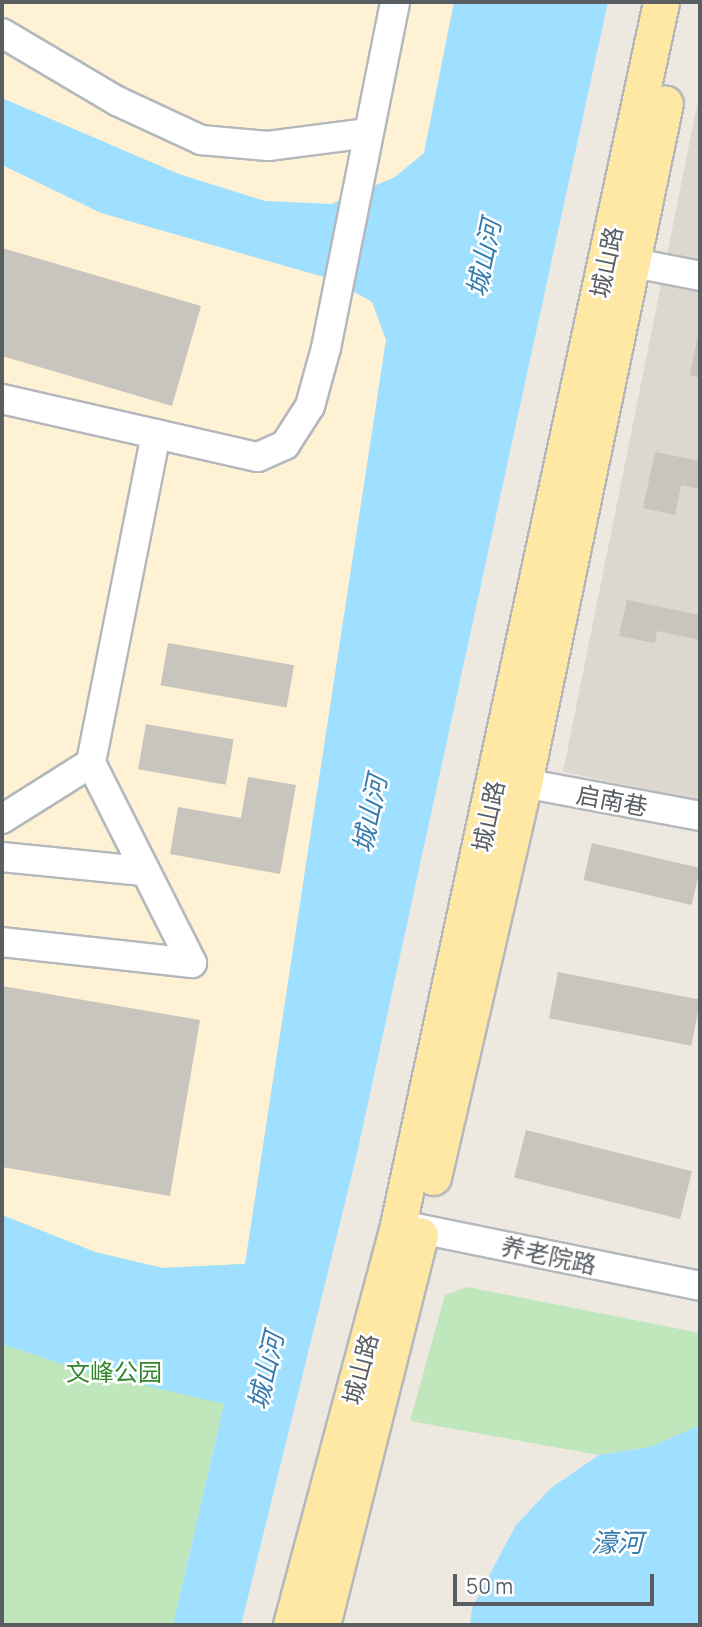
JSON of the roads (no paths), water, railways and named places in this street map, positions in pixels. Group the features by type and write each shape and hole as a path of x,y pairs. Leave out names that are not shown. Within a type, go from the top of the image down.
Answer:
{"main road":[{"name":"城山路","path":"321,1625 410,1227 661,2"},
{"name":"城山路","path":"291,1625 410,1227 524,783 634,263 684,2"}],"street":[{"path":"2,398 258,457 285,445 310,406 336,294 395,2"},
{"path":"2,33 117,102 201,140 268,146 368,133"},
{"path":"634,263 700,276"},
{"path":"2,942 192,963 90,763 156,434"},
{"path":"2,818 90,763"},
{"name":"启南巷","path":"524,783 700,816"},
{"path":"2,857 143,871"},
{"name":"养老院路","path":"410,1227 700,1286"}],"water":[{"name":"城山河","path":"454,2 608,2 356,1158 241,1625 173,1625 224,1404 80,1370 2,1344 2,1215 95,1252 162,1268 245,1264 386,340 372,302 331,279 101,213 2,165 2,98 179,174 265,201 331,204 395,177 424,153"},
{"name":"濠河","path":"700,1425 700,1625 470,1625 472,1608 516,1525 551,1488 599,1455 650,1447"}],"park label":[{"name":"文峰公园","path":"114,1372"}]}
